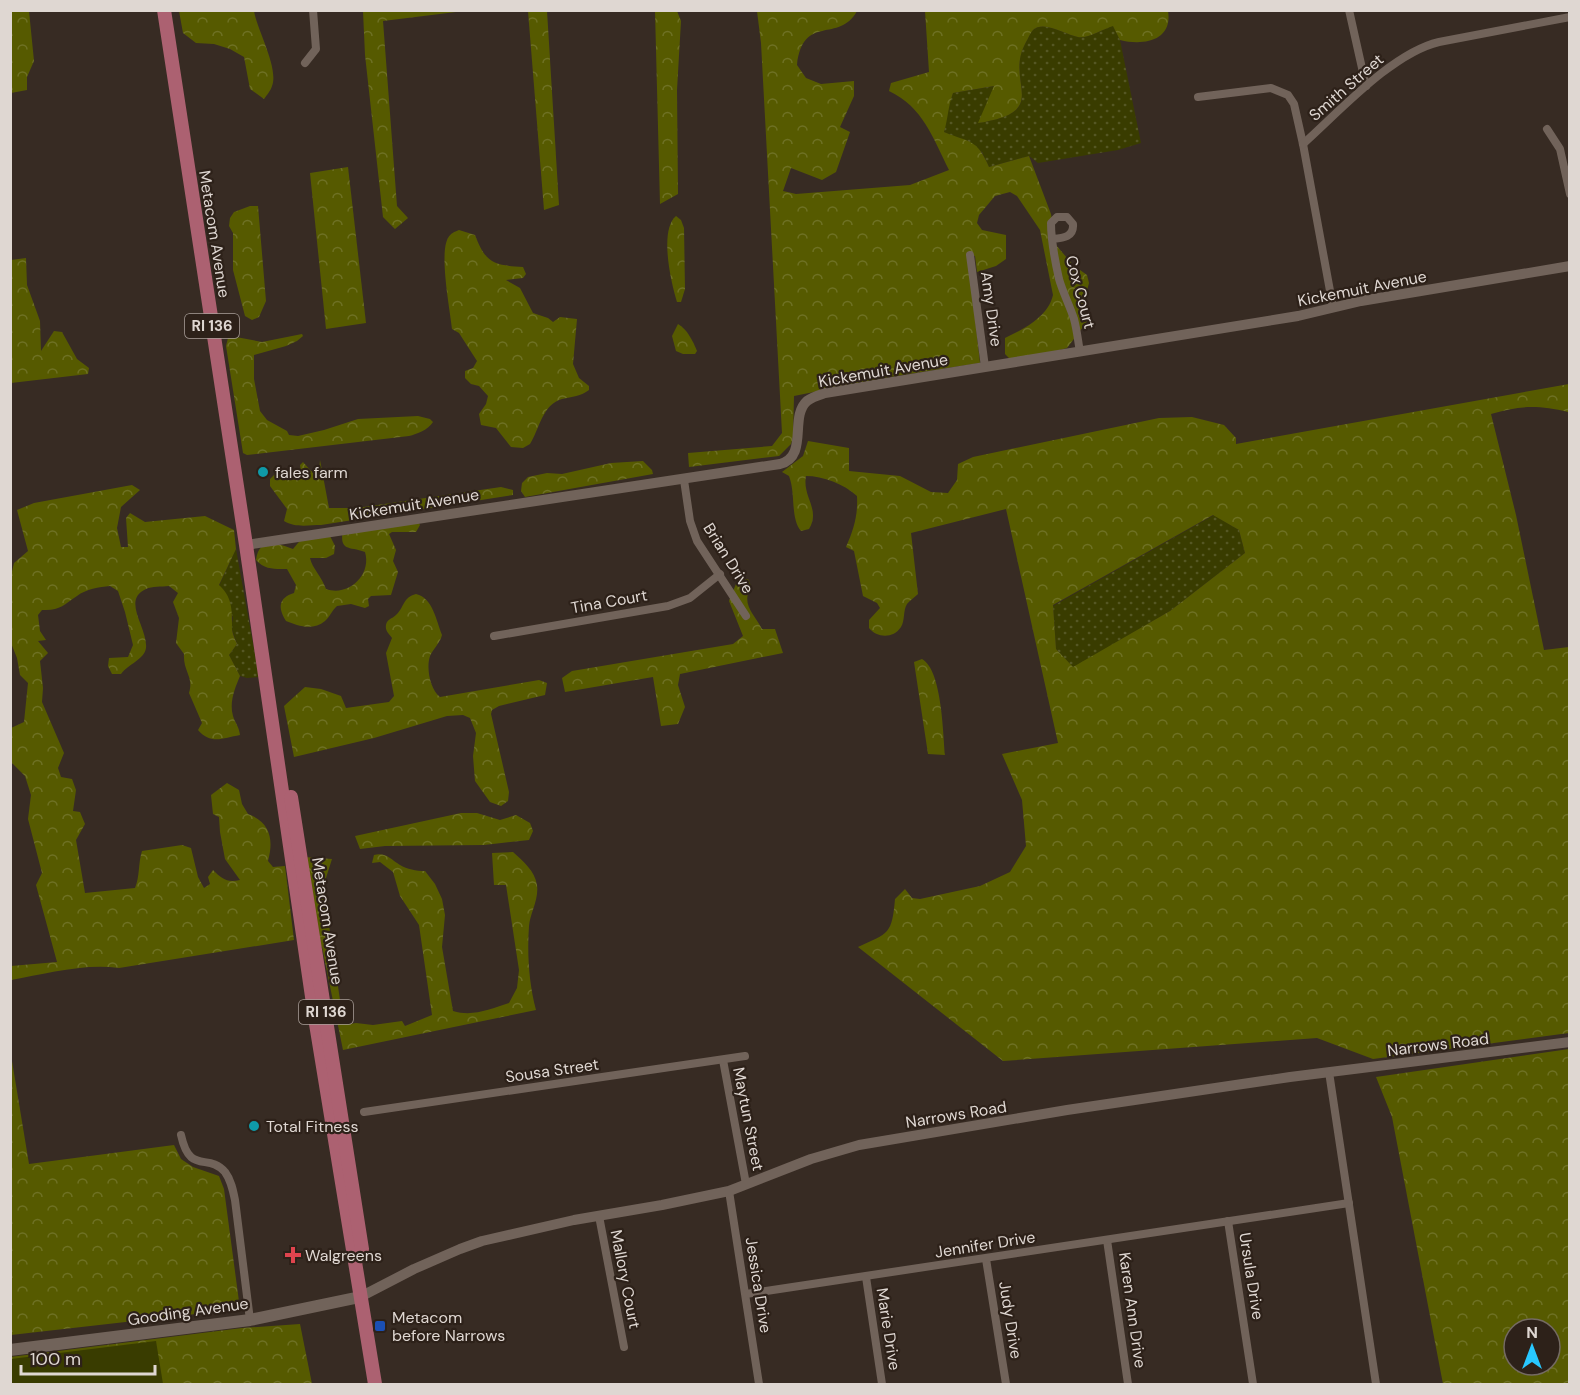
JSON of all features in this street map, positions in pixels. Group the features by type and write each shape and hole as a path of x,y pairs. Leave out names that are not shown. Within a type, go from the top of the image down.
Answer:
{"main road":[{"name":"Metacom Avenue","path":"164,10 261,641 303,864 351,1172 375,1384"},
{"name":"Metacom Avenue","path":"364,1295 382,1384"},
{"name":"Gooding Avenue","path":"10,1350 250,1320 364,1295"}],"street":[{"path":"305,63 316,49 313,10"},
{"path":"1349,10 1366,86"},
{"name":"Smith Street","path":"1333,307 1303,144 1366,86 1410,53 1427,45 1569,17"},
{"path":"1198,97 1271,88 1280,90 1288,95 1294,105 1303,144"},
{"path":"1546,129 1560,149 1569,194"},
{"name":"Cox Court","path":"1053,239 1060,281 1074,318 1080,352"},
{"name":"Amy Drive","path":"970,255 985,367"},
{"name":"Kickemuit Avenue","path":"246,545 785,463 795,453 803,407 814,397 1298,316 1333,307 1569,266"},
{"name":"Brian Drive","path":"684,480 693,531 697,541 746,616"},
{"name":"Tina Court","path":"494,636 668,606 690,598 720,574"},
{"name":"Narrows Road","path":"364,1295 414,1269 460,1249 522,1231 729,1191 811,1159 859,1145 1068,1110 1329,1072 1569,1042"},
{"name":"Sousa Street","path":"364,1112 745,1056"},
{"name":"Maytun Street","path":"723,1060 746,1184"},
{"path":"1329,1072 1376,1384"},
{"path":"181,1135 184,1150 194,1160 221,1169 230,1181 235,1200 250,1320"},
{"name":"Jessica Drive","path":"729,1191 759,1384"},
{"name":"Ursula Drive","path":"1253,1384 1228,1221 1349,1203"},
{"name":"Mallory Court","path":"599,1216 624,1347"},
{"name":"Jennifer Drive","path":"746,1294 1228,1221"},
{"name":"Karen Ann Drive","path":"1107,1240 1128,1384"},
{"name":"Judy Drive","path":"986,1259 1006,1384"},
{"name":"Marie Drive","path":"866,1277 882,1384"}],"shaded area":[{"path":"1113,25 1120,40 1141,143 1118,150 1038,163 1029,156 989,167 982,152 944,132 947,108 953,93 995,86 979,123 1002,118 1015,111 1021,103 1022,93 1020,56 1033,30 1038,27 1049,27 1082,37"},
{"path":"1214,515 1239,530 1245,553 1170,611 1073,668 1056,649 1053,606"},
{"path":"236,549 259,677 240,676 229,655 237,644 231,627 233,618 219,586"},
{"path":"156,1341 163,1384 11,1384 11,1359"}],"green space":[{"path":"11,10 29,11 34,61 27,77 27,90 11,93"},
{"path":"179,11 254,11 273,69 272,86 264,99 250,89 244,57 214,44 196,43 183,33"},
{"path":"363,11 464,11 383,21 397,206 408,218 395,229 383,217 365,55"},
{"path":"528,11 547,11 559,205 544,210"},
{"path":"655,11 677,11 681,21 677,90 678,194 660,204"},
{"path":"757,11 857,11 850,21 841,26 814,34 806,39 801,49 797,65 806,78 821,84 854,81 854,96 840,127 850,132 836,172 822,180 791,168 783,191 796,194 910,185 949,170 926,124 910,106 889,91 891,83 929,72 925,11 1168,11 1168,21 1161,35 1138,42 1120,40 1113,26 1082,37 1049,27 1038,27 1031,33 1020,57 1021,103 1014,111 1001,118 978,123 994,86 953,93 951,98 944,132 972,143 981,151 989,167 1029,156 1051,214 1056,245 1073,265 1087,275 1089,283 1085,298 1089,319 1067,348 1026,359 1010,359 1005,354 1005,338 1041,316 1053,295 1040,230 1017,196 1010,192 995,196 979,215 977,223 982,230 1006,235 1006,259 996,266 977,272 975,256 968,255 980,363 883,378 794,396 793,437 791,444 779,456 689,467 688,453 772,446 782,433 761,43"},
{"path":"348,167 366,323 326,329 310,173"},
{"path":"250,206 258,206 266,301 259,317 252,320 245,316 233,270 233,233 229,226 234,212"},
{"path":"676,216 681,220 684,228 685,289 681,302 677,302 672,283 667,244 671,223"},
{"path":"459,230 475,235 483,252 492,261 498,264 523,267 526,274 523,278 506,280 520,288 533,313 553,322 560,317 577,319 573,364 579,378 589,386 589,390 580,395 562,399 550,406 530,444 523,448 511,447 496,428 481,425 479,414 488,396 479,386 471,384 465,378 465,371 473,368 477,361 459,333 452,329 445,269 448,238"},
{"path":"26,258 27,285 40,321 41,351 54,331 62,332 77,359 89,368 88,374 11,383 11,260"},
{"path":"678,324 692,339 697,351 695,354 683,354 676,351 672,336"},
{"path":"302,334 303,336 297,341 286,346 254,355 254,379 260,411 267,420 287,431 289,435 298,436 358,419 418,416 430,419 433,422 431,425 409,436 247,455 243,453 226,346 228,338 236,337 262,342"},
{"path":"1569,384 1569,417 1568,412 1539,407 1511,409 1491,414 1516,515 1544,650 1569,647 1569,1033 1373,1059 1317,1038 1003,1061 858,947 887,931 892,919 895,899 905,889 912,898 920,899 980,886 1010,872 1026,846 1022,800 1002,754 1058,743 1006,509 911,533 918,594 907,604 902,625 898,631 885,636 876,634 869,628 869,620 880,608 877,603 863,596 854,551 846,547 855,522 857,496 833,482 819,477 806,476 806,490 813,515 809,529 801,531 795,519 789,476 782,472 803,456 808,441 849,448 849,471 900,476 931,492 948,493 957,480 958,464 973,457 1159,418 1192,417 1224,425 1236,438 1236,444","holes":["1213,515 1239,530 1245,553 1170,611 1073,667 1056,649 1053,605"]},
{"path":"320,460 329,508 357,508 501,487 513,490 513,495 321,525 297,525 284,521 287,509 270,486 270,479 276,473 284,471 288,480 302,479 300,465 303,462 311,471 319,472"},
{"path":"643,461 653,474 525,497 521,491 522,483 528,477 547,473 562,474 611,463"},
{"path":"132,485 140,490 121,507 117,528 121,547 128,547 126,518 130,513 145,522 205,516 234,530 236,549 219,585 227,594 232,614 232,630 237,644 229,655 240,676 233,695 232,706 240,735 213,739 198,730 202,723 189,693 190,682 184,654 176,643 179,618 173,602 178,593 169,586 148,588 139,594 136,600 137,615 146,640 146,648 142,656 121,674 112,674 108,666 109,658 128,657 133,645 118,591 110,586 93,589 65,605 42,610 38,615 40,631 46,640 38,641 48,653 40,661 42,702 64,753 58,768 61,777 72,779 76,790 73,811 80,812 85,824 76,840 85,893 135,888 142,851 182,845 191,848 198,877 204,888 210,884 208,877 213,870 225,880 240,880 225,859 219,817 213,814 211,795 227,783 239,790 242,804 248,814 261,822 269,832 268,861 273,867 285,866 294,940 119,968 78,968 11,980 11,966 57,962 36,885 42,873 28,819 31,795 25,776 11,762 11,728 24,722 28,683 20,675 11,643 10,580 14,563 28,551 17,510 34,503"},
{"path":"415,515 420,525 416,532 389,534 396,550 393,561 398,572 391,595 371,596 368,599 369,606 365,608 351,604 337,606 325,621 316,626 300,626 286,621 281,604 285,598 294,593 296,585 287,569 267,567 256,560 261,548 275,544 293,549 303,537 327,530 335,546 334,554 326,558 310,558 326,589 342,590 350,587 362,576 366,561 365,552 344,545 343,529"},
{"path":"738,579 748,579 751,586 747,598 749,608 762,629 775,629 783,653 680,674 678,685 685,707 678,724 661,726 653,677 565,692 562,678 572,671 733,644 743,636 729,601"},
{"path":"416,594 422,596 430,605 442,635 430,656 428,666 431,684 440,697 539,680 547,683 545,695 499,706 492,710 509,792 508,801 501,806 490,802 475,781 473,756 476,733 470,718 463,715 447,716 374,738 294,757 284,706 305,687 321,689 341,696 346,708 389,702 394,696 386,653 392,638 386,625 399,612 406,600"},
{"path":"922,659 929,665 938,688 945,755 928,754 914,662"},
{"path":"461,813 477,813 500,820 516,815 530,823 533,831 529,840 484,845 385,846 360,849 355,836"},
{"path":"513,852 531,871 537,885 537,896 529,926 528,947 530,979 536,1010 343,1050 322,947 317,944 304,857 332,859 325,881 325,898 340,1000 350,1024 373,1025 402,1021 405,1026 432,1015 419,925 400,896 393,872 380,862 372,863 374,855 385,855 406,868 425,871 435,884 442,899 445,915 442,947 453,1011 468,1013 481,1012 509,1003 517,988 519,970 506,885 494,885 492,853"},
{"path":"1569,1049 1569,1384 1443,1384 1392,1117 1376,1077"},
{"path":"11,1055 29,1164 174,1145 181,1159 193,1167 219,1176 224,1189 240,1309 11,1335"},
{"path":"300,1324 312,1384 11,1384 10,1357 242,1328"}],"place":[{"name":"fales farm","path":"263,472"},
{"name":"Total Fitness","path":"254,1126"},
{"name":"Walgreens","path":"293,1255"},
{"name":"Metacom before Narrows","path":"380,1326"}]}
